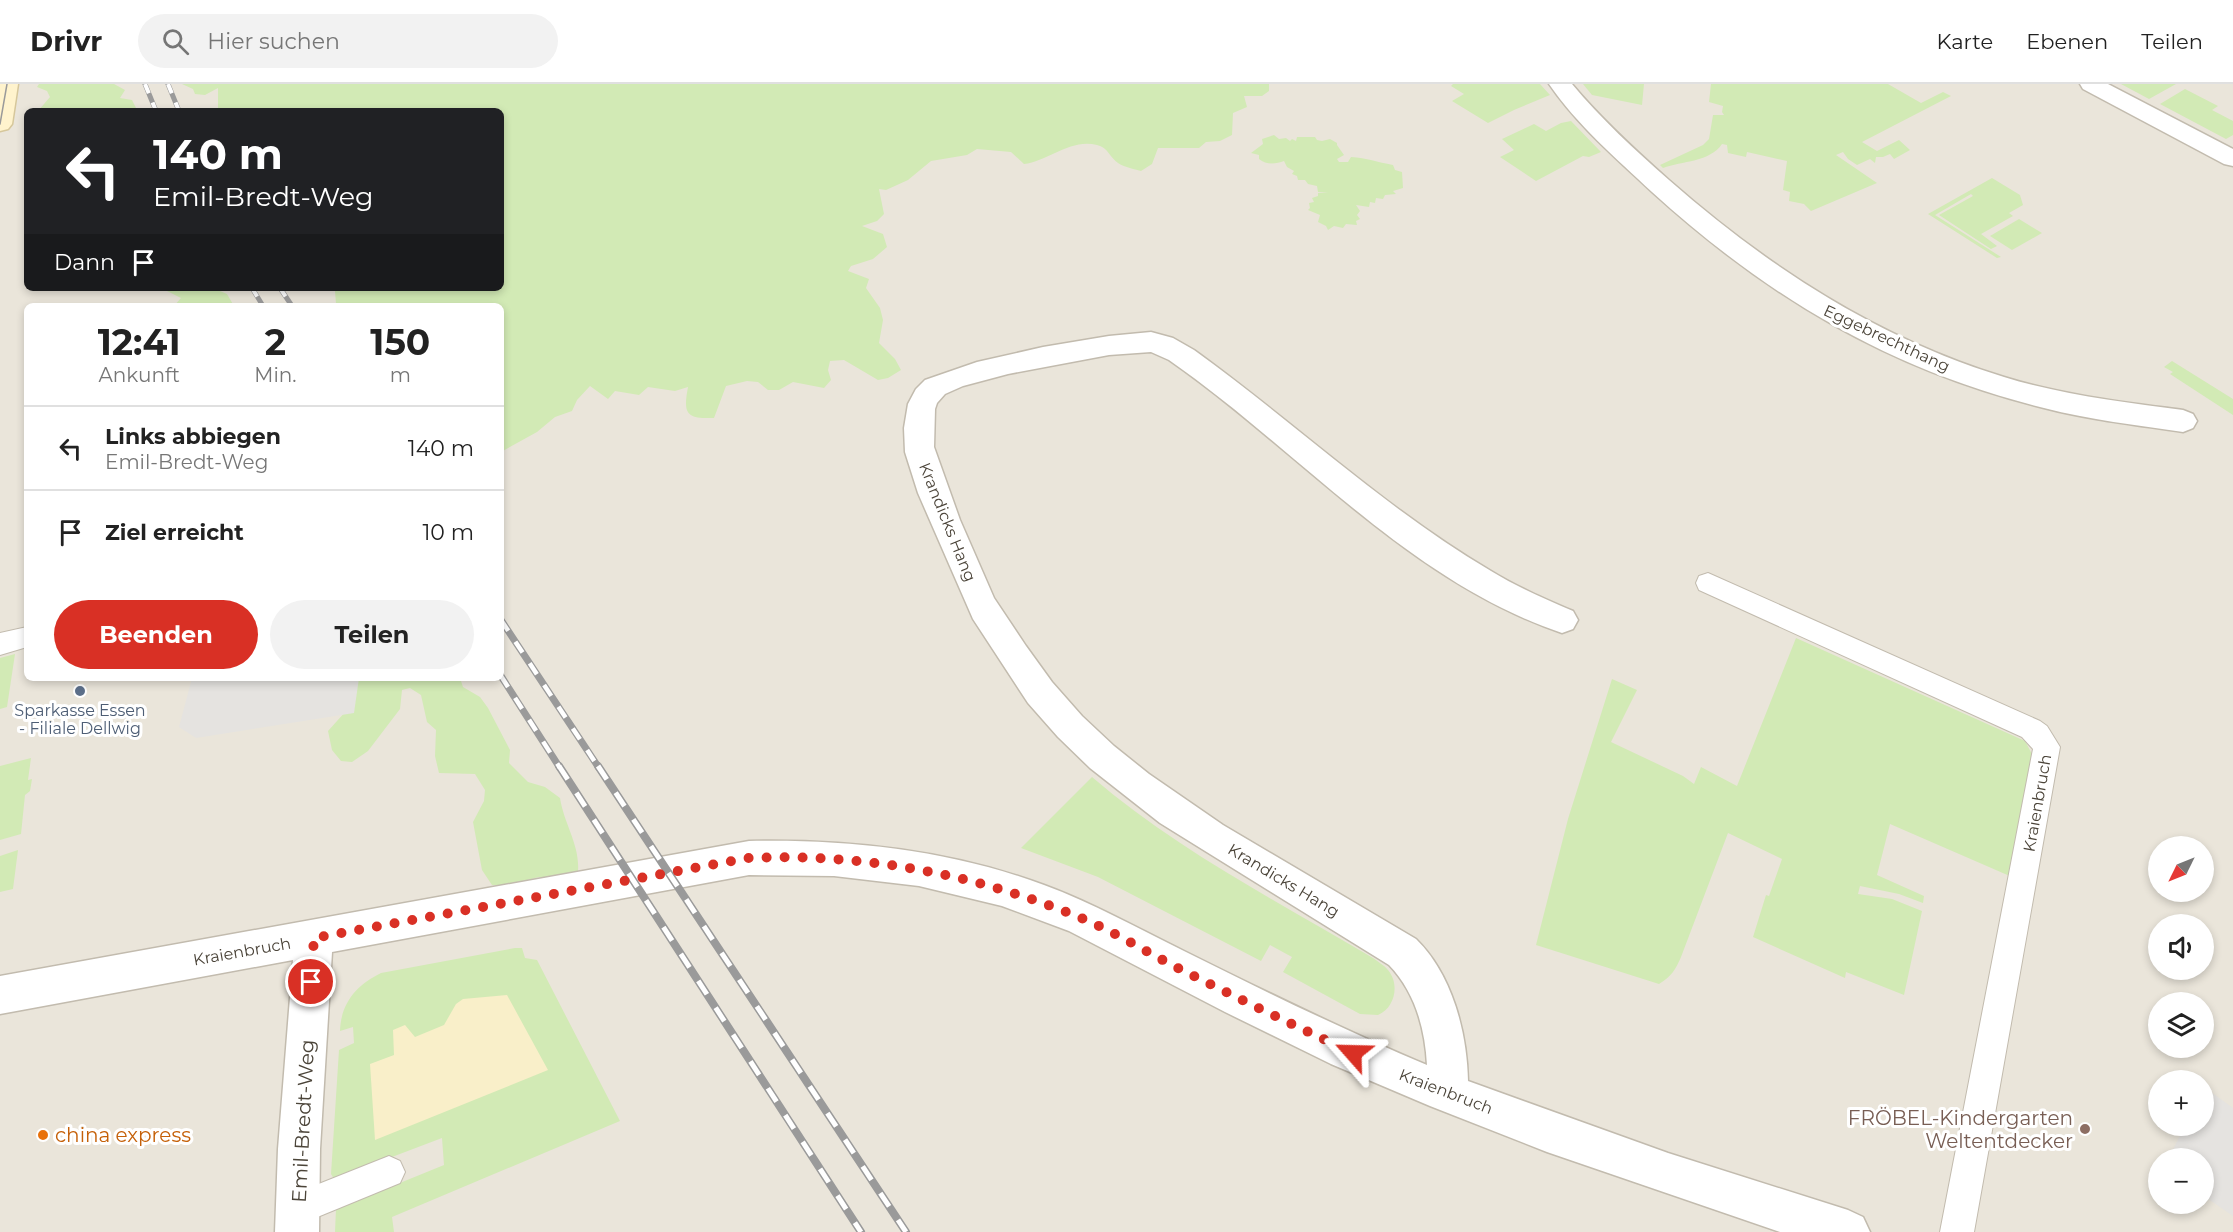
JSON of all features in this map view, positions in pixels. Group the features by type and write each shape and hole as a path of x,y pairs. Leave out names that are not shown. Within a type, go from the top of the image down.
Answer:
{"main road":[{"path":"0,124 7,84"}],"street":[{"name":"Eggebrechthang","path":"1560,84 1582,111 1722,240 1834,315 1930,361 2009,389 2084,406 2183,421"},
{"path":"2091,84 2233,159"},
{"name":"Krandicks Hang","path":"1448,1093 1448,1054 1440,1018 1429,994 1405,955 1357,923 1217,840 1142,791 1079,735 1034,683 983,608 942,516 919,449 922,404 928,393 938,385 967,375 1128,343 1159,343 1194,364 1344,484 1445,558 1510,597 1562,620"},
{"name":"Kraienbruch","path":"0,995 749,858 801,856 914,868 1015,894 1082,918 1271,1015 1448,1093 1683,1179 1848,1232"},
{"name":"Emil-Bredt-Weg","path":"298,1220 299,1149 314,938"}],"lane":[{"name":"Kraienbruch","path":"1708,583 2031,729 2044,740 2047,747 1957,1232"},
{"path":"0,644 24,638"},
{"path":"298,1220 389,1172"}],"shaded area":[{"path":"8,84 2233,84 2233,1232 0,1232 0,127"},
{"path":"191,681 359,681 354,713 196,738 179,727"},
{"path":"2214,1094 2233,1108 2233,1216 2214,1203 2214,1148 2174,1148 2180,1136 2214,1136"}],"green space":[{"path":"39,84 114,84 125,90 120,98 132,100 136,108 41,108 50,97 47,91 37,87"},
{"path":"182,84 1269,84 1269,91 1262,96 1244,96 1247,107 1233,113 1232,135 1220,141 1206,142 1199,148 1158,148 1152,164 1141,171 1118,163 1101,146 1087,144 1069,147 1024,164 1011,152 977,149 967,155 931,161 908,180 886,190 879,189 884,214 877,221 862,226 883,234 887,247 873,259 851,266 848,271 869,279 866,288 880,308 883,320 879,343 895,359 901,370 888,378 878,380 844,360 830,361 828,370 831,380 824,388 793,382 779,390 768,390 758,382 747,381 726,386 714,418 692,416 689,413 686,403 688,387 675,391 648,387 639,395 615,391 608,399 590,386 577,400 572,411 555,417 537,432 504,450 504,303 336,303 335,291 504,291 504,108 218,108 218,88 205,95 195,94 193,89"},
{"path":"1453,84 1540,84 1550,95 1488,123 1452,101 1464,94 1451,86"},
{"path":"1583,84 1644,84 1642,105 1592,95"},
{"path":"1711,84 1888,84 1921,103 1943,92 1951,96 1862,142 1877,151 1899,140 1910,150 1894,159 1890,154 1876,157 1875,163 1870,159 1857,165 1843,152 1836,155 1877,183 1811,211 1804,204 1789,201 1790,192 1783,190 1787,161 1747,152 1746,157 1728,153 1727,145 1722,144 1717,150 1703,158 1663,168 1660,165 1703,145 1709,139 1713,115 1724,115 1723,106 1709,102"},
{"path":"2121,84 2176,84 2149,99"},
{"path":"2185,89 2218,106 2212,110 2233,121 2233,135 2226,139 2160,104"},
{"path":"1571,121 1601,152 1589,157 1583,156 1536,181 1500,157 1514,150 1502,139 1534,124 1546,131 1561,123"},
{"path":"1274,135 1279,139 1286,138 1290,141 1292,139 1296,141 1297,137 1315,137 1322,141 1330,139 1337,143 1344,155 1337,159 1339,162 1348,162 1351,157 1393,165 1395,170 1402,172 1403,188 1393,191 1396,194 1385,195 1383,199 1376,198 1375,203 1370,202 1369,207 1356,205 1360,211 1357,215 1360,219 1356,221 1357,225 1346,224 1343,228 1334,226 1328,230 1326,226 1318,222 1320,215 1308,210 1309,203 1314,202 1312,198 1318,196 1318,193 1328,193 1318,192 1317,186 1308,184 1305,180 1298,180 1297,176 1292,174 1294,171 1287,167 1284,161 1268,163 1259,159 1259,155 1251,153 1263,144 1262,139"},
{"path":"1992,178 2020,195 2023,205 2009,213 2013,216 1981,234 1997,246 1991,249 1939,215 1973,196 1971,194 1935,215 2001,257 1997,258 1928,214"},
{"path":"2019,219 2042,233 2012,250 1990,236"},
{"path":"167,291 220,291 227,294 232,303 177,303 181,298"},
{"path":"2172,361 2233,399 2233,415 2170,374 2173,372 2164,367"},
{"path":"1796,638 2025,741 2033,756 2012,877 1890,824 1877,875 1924,896 1923,903 1899,894 1860,886 1858,894 1892,899 1922,911 1904,995 1846,972 1845,978 1753,937 1766,895 1769,896 1782,859 1728,833 1679,961 1670,976 1659,984 1536,945 1568,819 1612,679 1637,690 1611,742 1683,776 1694,784 1701,767 1737,786"},
{"path":"15,654 7,707 0,709 0,658"},
{"path":"341,681 461,681 463,687 480,697 488,708 510,750 509,763 528,782 545,787 560,798 577,852 578,871 566,879 539,877 507,885 492,885 482,870 473,822 484,801 485,790 475,774 439,773 435,756 436,730 427,722 421,695 410,688 402,690 400,709 368,751 352,762 341,761 332,750 328,731 346,711"},
{"path":"31,758 28,780 32,779 30,791 25,795 21,834 0,840 0,766"},
{"path":"1092,777 1158,828 1228,874 1383,965 1392,976 1395,989 1388,1007 1378,1015 1360,1014 1283,972 1292,957 1270,945 1261,961 1098,877 1021,848"},
{"path":"18,850 13,889 0,892 0,856"},
{"path":"522,948 525,958 537,960 620,1121 392,1217 394,1232 335,1232 336,1209 444,1165 442,1138 334,1179 331,1174 339,1050 354,1043 353,1027 340,1031 343,1011 347,1003 358,989 381,973"}],"sand":[{"path":"507,995 548,1070 375,1140 370,1064 394,1055 393,1030 405,1025 415,1037 444,1025 456,1004 463,999"}],"tram line":[{"path":"0,124 7,84"}],"railway":[{"path":"145,84 155,108"},
{"path":"168,84 178,108"},
{"path":"254,291 261,303"},
{"path":"282,291 290,303"},
{"path":"504,625 599,768"},
{"path":"504,681 560,768"},
{"path":"559,766 861,1232"},
{"path":"598,766 906,1232"}],"place":[{"name":"Sparkasse Essen - Filiale Dellwig","path":"80,691"},
{"name":"FRÖBEL-Kindergarten Weltentdecker","path":"2085,1129"},
{"name":"china express","path":"43,1135"}],"route":[{"path":"311,982 314,938 749,858 801,856 846,859 914,868 975,882 1082,918 1261,1010 1353,1053"}]}
